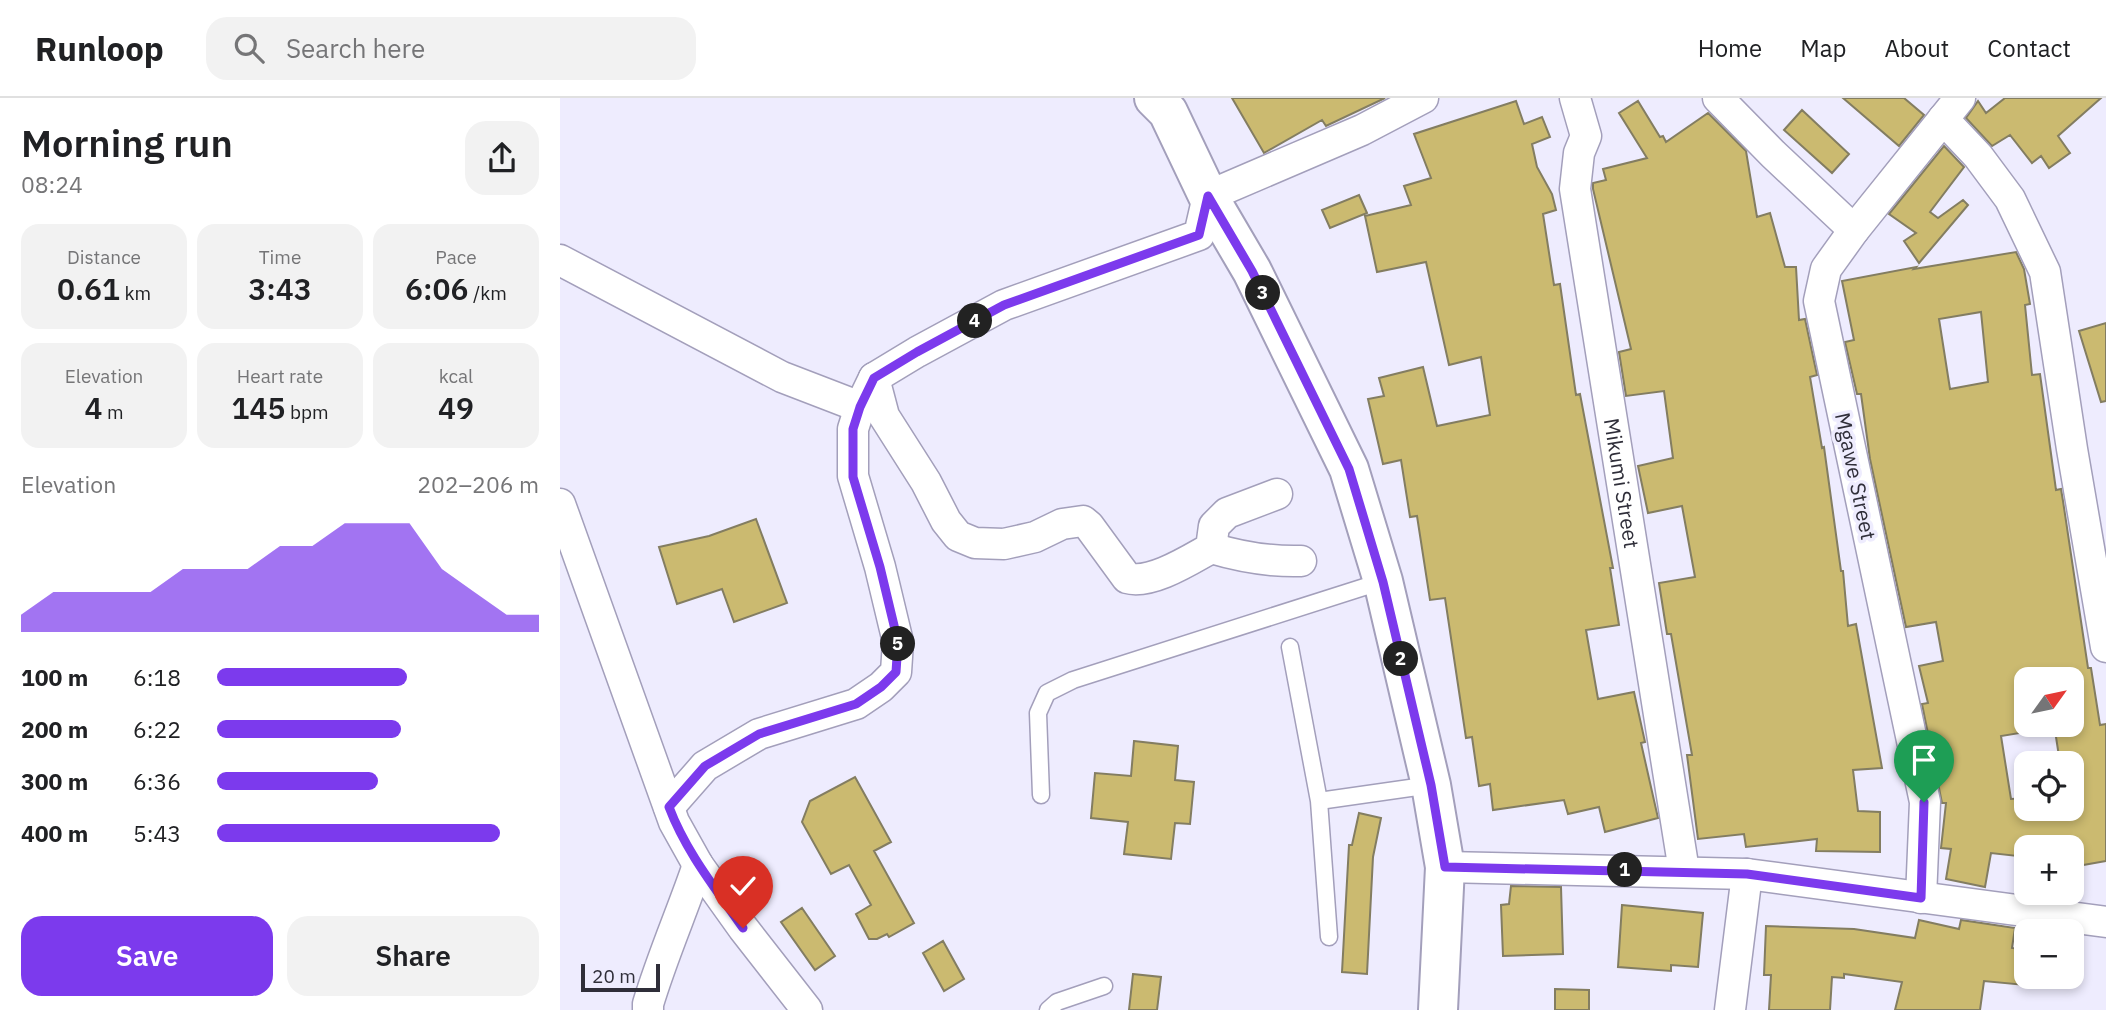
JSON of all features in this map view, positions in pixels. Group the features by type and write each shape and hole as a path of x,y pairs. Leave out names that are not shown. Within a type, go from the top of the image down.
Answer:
{"street":[{"path":"1154,98 1168,112 1208,196 1252,271 1349,469 1383,582 1431,785 1445,867 1438,1010"},
{"path":"1208,196 1362,130 1423,98"},
{"name":"Mikumi Street","path":"1574,98 1586,136 1579,153 1576,201 1684,871"},
{"path":"1718,98 1854,230"},
{"path":"1951,109 1979,156 2010,199 2045,272 2071,449 2106,646"},
{"name":"Mgawe Street","path":"1921,898 1924,802 1819,301 1826,269 1951,109"},
{"path":"669,807 705,766 759,734 856,704 881,687 896,672 898,642 880,567 853,477 853,429 874,378 1004,305 1199,235 1208,196"},
{"path":"560,260 782,377 860,407"},
{"path":"874,378 884,416 926,482 946,521 958,536 967,541 1004,544 1035,537 1062,524 1083,521 1124,574 1132,579 1142,579 1182,565 1211,548 1275,562 1301,561"},
{"path":"1211,548 1214,526 1227,513 1277,494"},
{"path":"560,504 674,822 698,865 804,1009"},
{"path":"648,1010 661,961 698,865"},
{"path":"1445,867 1747,874 2106,922"},
{"path":"1730,1010 1747,874"}],"lane":[{"path":"1041,795 1038,713 1047,694 1073,680 1383,582"},
{"path":"1290,647 1320,802 1329,937"},
{"path":"1320,802 1431,785"},
{"path":"1048,1010 1057,1002 1104,986"}],"building":[{"path":"1232,98 1385,98 1326,126 1322,120 1264,153"},
{"path":"1843,98 1904,98 1924,115 1899,146"},
{"path":"2005,98 2101,98 2058,136 2070,153 2049,168 2041,156 2032,163 2010,135 1992,146 1966,118 1978,101 1986,113"},
{"path":"1516,101 1524,124 1542,117 1550,137 1532,144 1537,167 1552,194 1556,210 1543,214 1554,285 1560,284 1576,395 1580,394 1613,568 1610,568 1619,625 1586,630 1598,699 1634,692 1645,742 1641,743 1658,818 1605,832 1599,807 1568,814 1564,800 1493,810 1490,784 1479,786 1472,737 1466,738 1445,598 1430,600 1417,516 1410,517 1401,460 1383,464 1368,399 1384,396 1379,378 1423,367 1437,426 1490,415 1481,357 1449,365 1426,262 1377,272 1365,216 1411,205 1404,186 1431,178 1414,134"},
{"path":"1638,101 1660,137 1663,136 1666,142 1708,113 1746,151 1757,217 1770,213 1785,267 1796,267 1799,320 1805,319 1817,375 1810,377 1843,571 1848,626 1856,624 1882,768 1853,770 1858,811 1880,812 1880,852 1816,851 1817,839 1746,847 1744,834 1698,839 1687,755 1692,755 1671,634 1667,634 1659,583 1695,577 1682,506 1648,513 1638,466 1673,458 1664,391 1626,396 1619,352 1631,349 1593,189 1593,183 1606,180 1603,169 1647,158 1619,113"},
{"path":"1802,110 1849,154 1832,173 1784,130"},
{"path":"1944,146 1964,167 1930,212 1938,218 1963,200 1968,205 1919,263 1904,241 1916,233 1889,214"},
{"path":"1359,195 1367,213 1330,228 1322,210"},
{"path":"2016,252 2024,269 2030,304 2025,305 2032,375 2040,374 2056,490 2061,489 2088,668 2091,668 2100,725 2106,724 2106,861 2084,865 2084,835 2014,835 2014,856 1991,853 1985,887 1946,879 1951,849 1941,848 1946,803 1942,803 1922,704 1928,703 1919,666 1943,661 1936,622 1906,627 1870,459 1861,394 1857,394 1845,342 1854,340 1842,281 1916,267 1914,269","holes":["1981,312 1988,382 1950,389 1939,319","2014,667 2084,667 2084,737 2056,737 2058,751 2084,751 2084,821 2014,821 2014,799 2011,799 2001,736 2014,734"]},
{"path":"2106,323 2106,401 2101,402 2079,331"},
{"path":"756,519 787,603 734,622 722,589 677,604 659,547 709,536"},
{"path":"1134,741 1178,746 1175,780 1194,782 1190,824 1175,823 1171,859 1124,854 1128,822 1091,818 1095,773 1131,776"},
{"path":"855,777 891,842 874,851 914,923 889,937 887,934 877,939 869,939 856,914 871,905 849,865 831,874 802,822 810,801"},
{"path":"1359,813 1381,818 1373,857 1367,974 1342,972 1349,845 1352,845"},
{"path":"1511,886 1561,887 1563,954 1503,956 1501,905 1509,904"},
{"path":"1622,905 1703,913 1698,967 1671,965 1671,971 1618,967"},
{"path":"802,908 835,956 815,970 781,922"},
{"path":"1919,920 1959,929 1961,920 2014,928 2014,984 1984,981 1980,1010 1895,1010 1902,982 1844,974 1844,978 1832,977 1830,1010 1769,1010 1771,975 1764,975 1766,926 1854,929 1915,938"},
{"path":"943,941 964,979 944,991 923,953"},
{"path":"1133,974 1161,977 1157,1010 1129,1010"},
{"path":"1555,989 1589,990 1589,1010 1555,1010"}],"route":[{"path":"743,928 698,865 674,822 669,807 705,766 759,734 856,704 881,687 896,672 898,642 880,567 853,477 853,429 874,378 1004,305 1199,235 1208,196 1252,271 1349,469 1383,582 1431,785 1445,867 1747,874 1921,898 1924,802"}]}
